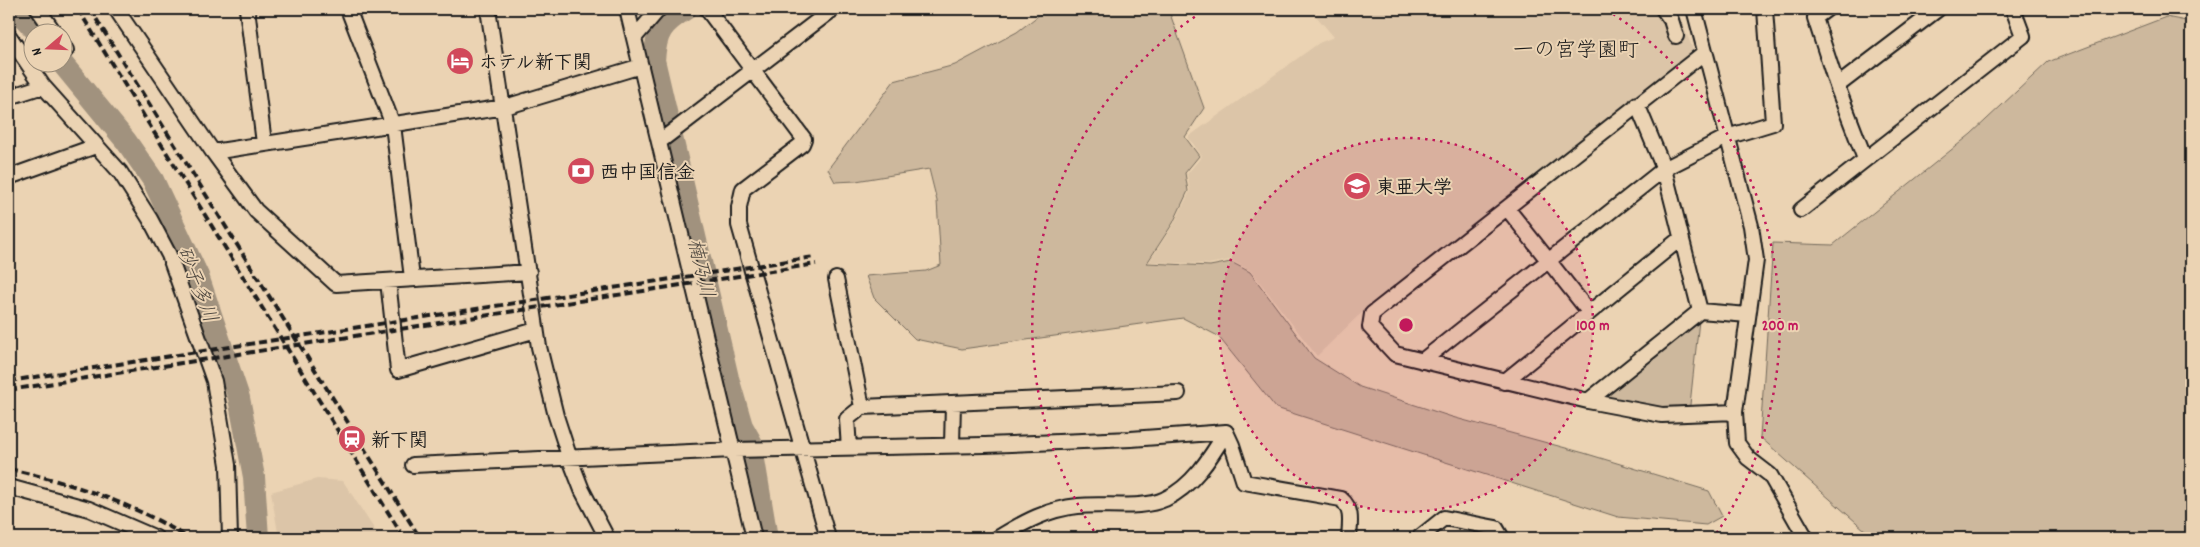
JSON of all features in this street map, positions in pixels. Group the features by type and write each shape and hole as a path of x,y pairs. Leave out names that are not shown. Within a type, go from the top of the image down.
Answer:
{"street":[{"path":"38,9 47,22"},
{"path":"116,9 213,152 256,211 336,284 530,272"},
{"path":"247,9 264,143"},
{"path":"348,9 393,125 412,278"},
{"path":"488,9 530,272 536,330 556,416 570,459 582,490 607,538"},
{"path":"627,9 754,538"},
{"path":"635,38 659,9"},
{"path":"707,9 804,139 802,144 743,189 739,207 739,225 828,538"},
{"path":"659,142 834,9"},
{"path":"1663,9 1671,20 1676,36"},
{"path":"1694,9 1751,226 1756,260 1735,412 1737,443 1748,458 1770,475 1806,538"},
{"path":"1422,361 1664,169 1727,138 1773,123 1765,9"},
{"path":"1827,9 1815,18 1837,86 1865,159"},
{"path":"1837,86 1938,9"},
{"path":"1801,210 2023,36 2013,9"},
{"path":"9,36 43,86 120,172 150,219 169,255 214,381 228,465 230,538"},
{"path":"1705,52 1372,314 1370,327 1395,354 1504,382 1662,415 1735,412"},
{"path":"213,152 504,107 641,66"},
{"path":"9,97 43,86"},
{"path":"1637,104 1664,169 1700,311"},
{"path":"9,177 96,146"},
{"path":"1510,212 1589,312"},
{"path":"1504,382 1681,238"},
{"path":"836,279 862,407"},
{"path":"388,281 398,370 536,330"},
{"path":"1588,401 1700,311 1748,315"},
{"path":"849,448 848,420 862,407 1178,393"},
{"path":"952,445 953,403"},
{"path":"413,464 570,459 733,450 802,450 1131,439 1226,432"},
{"path":"998,538 1028,520 1055,510 1079,506 1151,504 1166,499 1189,482 1211,456 1226,432"},
{"path":"1226,432 1244,482 1341,498 1348,505 1350,520 1348,538"},
{"path":"9,488 89,509 156,538"},
{"path":"1420,538 1444,518 1496,528 1502,538"}],"shaded area":[{"path":"1047,9 1168,9 1169,11 1204,108 1185,137 1199,156 1185,173 1188,191 1173,223 1147,263 1210,266 1231,262 1250,272 1314,358 1360,387 1452,417 1584,453 1709,491 1722,516 1706,525 1618,517 1276,408 1218,336 1183,318 962,349 915,339 874,298 866,276 926,271 941,265 937,201 929,169 856,181 835,182 828,169 894,81 955,65 1017,32"},
{"name":"東亜大学","path":"1310,9 1676,9 1695,54 1645,97 1633,99 1358,316 1317,356 1251,271 1231,260 1209,264 1149,262 1174,224 1190,191 1187,174 1202,156 1188,137 1319,43 1334,37"},
{"path":"2166,17 2191,22 2191,538 1874,538 1760,437 1773,243 1833,245 1971,134 2048,62"},
{"path":"1700,311 1689,414 1588,401"},
{"path":"317,479 343,481 380,538 279,538 271,492"}],"waterway":[{"name":"砂子多川","path":"16,9 28,22"},
{"name":"楠乃川","path":"686,9 671,19 662,30 656,42 654,60 728,378 742,426 751,442 767,538"},
{"name":"砂子多川","path":"69,72 126,141 153,180 198,276 239,398 254,477 258,538"}],"railway":[{"path":"78,9 404,538"},
{"path":"90,9 420,538"},
{"path":"9,381 814,257"},
{"path":"9,390 816,264"},
{"path":"9,469 55,480 102,496 146,515 188,538"}],"place":[{"name":"ホテル新下関","path":"460,61"},
{"name":"西中国信金","path":"581,171"},
{"name":"東亜大学","path":"1357,186"},
{"name":"新下関","path":"352,439"}],"district":[{"name":"一の宮学園町","path":"1576,49"}]}
